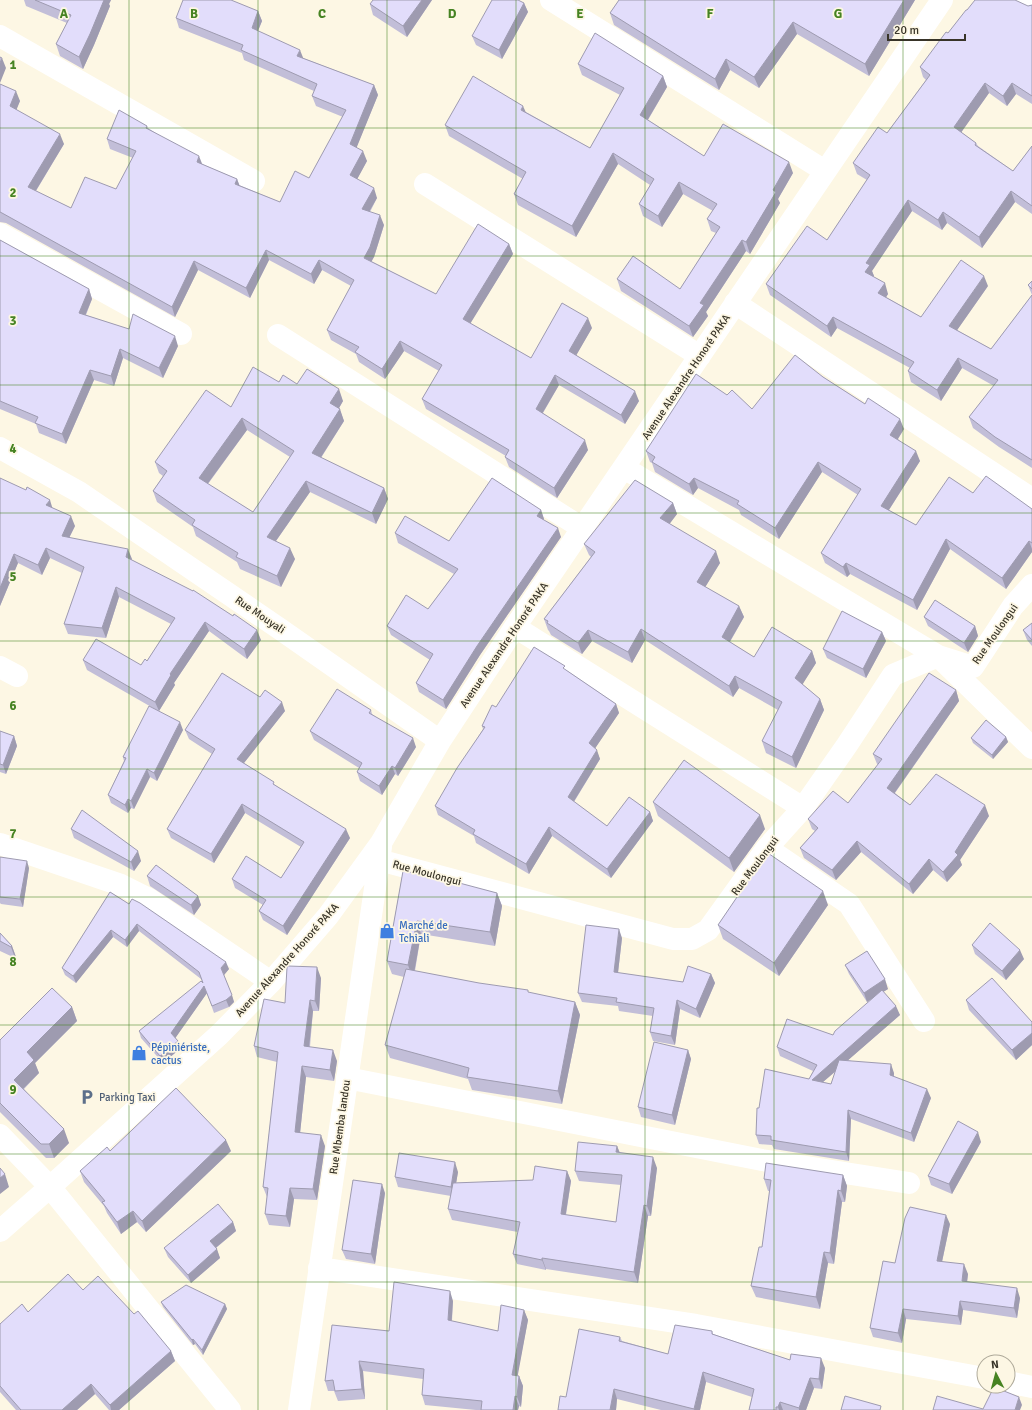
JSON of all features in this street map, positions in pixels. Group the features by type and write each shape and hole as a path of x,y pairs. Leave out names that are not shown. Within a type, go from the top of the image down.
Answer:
{"street":[{"path":"551,0 825,171"},
{"name":"Avenue Alexandre Honoré PAKA","path":"0,1231 198,1055 270,982 328,916 380,852 440,741 582,528 942,0"},
{"path":"1025,0 1032,4"},
{"path":"0,36 254,181"},
{"path":"424,184 700,356"},
{"path":"0,234 181,334"},
{"path":"735,303 1032,499"},
{"path":"278,336 582,528"},
{"name":"Rue Mouyali","path":"0,448 79,492 280,629 440,741"},
{"path":"624,468 938,656 1032,748"},
{"name":"Rue Moulongui","path":"380,852 673,939 692,940 708,930 766,848 803,808 893,675 938,656 973,667 1013,606 1032,585"},
{"path":"515,628 803,808"},
{"path":"0,844 121,885 149,899 270,982"},
{"path":"766,848 849,904 924,1021"},
{"name":"Rue Mbemba landou","path":"299,1410 380,852"},
{"path":"347,1078 762,1160 909,1183"},
{"path":"0,1135 50,1187 230,1410"},
{"path":"319,1268 696,1325 976,1377"},
{"path":"1016,1384 1032,1387"}],"building":[{"path":"35,0 104,0 79,57 56,44 71,15"},
{"path":"183,0 231,0 258,11 252,28 300,50 297,56 374,85 350,144 363,151 350,175 374,188 362,209 380,215 370,247 364,258 436,294 478,224 509,244 463,319 531,358 562,303 588,318 569,351 635,391 621,415 555,375 536,409 585,440 554,488 505,457 509,450 422,399 442,365 400,341 382,369 355,352 359,347 327,330 354,280 319,260 311,274 266,250 246,288 194,261 172,307 0,212 0,84 16,91 10,106 60,134 28,187 71,208 85,177 116,189 136,151 107,139 119,110 147,126 146,128 199,156 197,162 237,179 235,184 280,202 295,171 309,178 346,110 312,96 317,84 241,50 243,45 176,18"},
{"path":"373,0 422,0 403,26 370,4"},
{"path":"492,0 518,0 524,3 499,50 472,36"},
{"path":"619,0 904,0 865,64 793,22 754,77 726,59 715,79 610,13"},
{"path":"975,0 1015,0 1028,6 1032,5 1032,96 1012,83 1003,96 985,83 954,127 976,143 975,145 1013,171 1032,146 1032,206 1011,191 979,237 943,212 938,220 908,200 866,263 870,265 865,272 885,283 878,293 921,317 961,260 984,276 949,326 991,349 1032,295 1032,460 995,437 969,417 998,380 958,358 937,390 908,371 914,362 833,317 827,326 766,284 807,226 827,240 870,175 853,163 878,127 887,133 930,75 920,67 946,32 948,33"},
{"path":"595,33 663,76 640,115 704,156 723,124 789,162 773,190 776,192 746,242 742,240 700,303 704,305 689,326 617,279 633,256 680,289 720,227 707,219 717,204 679,182 658,216 639,204 654,179 613,153 572,226 514,194 526,172 445,125 473,76 523,106 521,110 590,148 624,88 578,64"},
{"path":"0,240 89,289 79,313 129,329 133,314 175,336 159,368 120,349 111,376 90,370 62,434 35,423 38,417 0,401"},
{"path":"1032,281 1032,289 1028,285"},
{"path":"795,355 823,377 865,404 868,398 900,419 890,435 916,451 881,506 916,525 949,477 973,493 986,476 1032,509 1032,543 1029,541 1002,578 946,539 913,600 846,563 843,567 821,553 861,489 818,462 775,528 737,504 739,501 694,478 689,484 652,462 655,457 646,451 696,374 727,395 732,390 752,409"},
{"path":"253,367 279,382 283,375 297,384 307,369 339,389 330,403 340,409 312,453 384,488 372,513 306,481 267,537 290,548 277,576 236,557 238,553 192,525 195,520 153,491 167,471 155,462 206,390 231,407","holes":["242,418 294,451 253,512 199,478"]},
{"path":"0,478 26,490 27,487 50,500 46,505 71,516 62,536 128,549 126,557 193,590 233,616 234,614 257,630 244,649 205,622 170,674 171,675 155,702 83,660 96,639 141,665 145,659 147,661 175,618 116,587 102,628 64,624 84,567 46,548 38,565 14,554 0,588"},
{"path":"492,478 541,510 537,516 558,528 477,646 443,700 416,683 433,654 387,626 406,595 428,609 458,569 395,533 405,516 449,541"},
{"path":"635,480 673,503 660,518 716,551 697,582 739,606 722,637 754,657 772,627 812,651 795,678 820,699 792,757 762,741 782,702 735,676 729,686 641,629 628,652 588,630 578,643 547,623 548,621 544,619 595,552 584,544"},
{"path":"935,600 975,626 964,643 924,617"},
{"path":"842,611 882,632 863,669 823,649"},
{"path":"1032,623 1032,640 1023,630"},
{"path":"534,647 565,666 563,668 616,704 589,743 597,750 568,797 607,826 629,797 650,812 607,869 549,827 526,864 473,834 475,830 435,806 457,768 485,727 482,726 492,705 496,707"},
{"path":"222,673 260,697 265,690 282,702 237,759 274,782 273,784 346,829 283,926 259,911 266,900 232,879 246,856 281,878 304,842 242,804 211,854 167,829 215,749 185,730"},
{"path":"929,673 956,690 887,788 910,805 936,774 985,805 955,852 958,855 943,872 929,859 909,884 857,841 832,870 800,848 818,828 808,819 833,791 848,803 882,759 873,754"},
{"path":"337,689 371,710 369,713 413,738 395,768 392,766 379,786 357,772 362,763 310,731"},
{"path":"149,706 180,722 154,773 147,769 131,801 128,799 125,805 108,795 126,758 123,757"},
{"path":"986,720 1006,737 992,755 971,738"},
{"path":"0,731 14,736 3,765 0,764"},
{"path":"684,760 760,815 729,858 653,802"},
{"path":"82,810 138,851 131,862 71,829"},
{"path":"765,851 823,891 774,963 718,925 752,875 749,873"},
{"path":"0,857 27,861 20,899 0,897"},
{"path":"156,865 198,896 191,905 147,876"},
{"path":"403,871 433,876 497,893 490,932 417,921 408,965 387,961"},
{"path":"110,892 129,904 132,899 140,903 226,962 221,968 232,995 226,1000 212,1006 204,986 171,1033 178,1041 160,1056 139,1031 201,981 203,983 199,972 137,924 125,940 111,930 73,976 62,968"},
{"path":"990,923 1020,950 1002,971 972,945"},
{"path":"586,925 619,929 614,972 683,982 688,966 711,974 696,1009 677,1000 671,1036 650,1032 654,1008 616,1002 617,998 578,993"},
{"path":"0,933 12,946 11,947 0,941"},
{"path":"867,951 885,979 864,993 845,965"},
{"path":"288,966 317,967 315,1001 310,1000 304,1046 333,1050 330,1070 302,1066 295,1132 321,1135 313,1189 290,1188 286,1216 265,1214 268,1188 263,1187 278,1052 254,1046 264,999 285,1003"},
{"path":"406,969 479,983 528,990 528,992 575,1002 558,1091 467,1077 469,1068 385,1045"},
{"path":"992,978 1032,1022 1032,1033 1012,1050 966,1000"},
{"path":"52,988 72,1007 27,1052 34,1060 14,1080 64,1129 49,1144 41,1144 0,1103 0,1040"},
{"path":"882,990 896,1006 812,1080 831,1084 839,1060 891,1064 890,1075 927,1089 911,1133 848,1110 846,1152 771,1140 771,1136 756,1135 757,1108 759,1108 765,1069 809,1079 817,1065 777,1047 787,1019 833,1035 835,1031"},
{"path":"654,1042 688,1050 672,1115 638,1107"},
{"path":"176,1088 226,1140 142,1221 133,1211 117,1222 102,1202 105,1201 80,1171 107,1147 110,1151"},
{"path":"958,1121 978,1132 949,1184 928,1176"},
{"path":"578,1142 617,1146 616,1152 653,1157 647,1206 644,1205 634,1272 542,1258 542,1260 513,1254 520,1222 448,1209 453,1183 533,1180 535,1166 567,1171 561,1214 616,1222 622,1175 575,1171"},
{"path":"399,1153 455,1162 451,1187 395,1177"},
{"path":"766,1163 843,1175 841,1191 838,1190 830,1253 824,1252 816,1297 751,1286 759,1247 762,1247 771,1180 764,1179"},
{"path":"0,1168 5,1174 0,1178"},
{"path":"353,1180 382,1184 371,1254 342,1250"},
{"path":"218,1204 233,1222 210,1241 217,1249 188,1275 164,1248"},
{"path":"910,1207 946,1215 937,1261 964,1264 962,1281 1017,1288 1014,1308 960,1301 958,1316 903,1309 898,1333 870,1328 883,1261 895,1263 905,1218"},
{"path":"68,1274 83,1290 98,1276 134,1314 138,1311 171,1351 110,1405 91,1384 62,1410 21,1410 0,1386 0,1324 22,1304 28,1312"},
{"path":"394,1282 450,1291 448,1320 498,1331 501,1305 524,1310 512,1375 519,1376 517,1397 515,1396 513,1410 481,1410 482,1401 422,1395 424,1369 359,1361 362,1389 335,1391 333,1380 325,1381 332,1325 389,1331"},
{"path":"186,1285 225,1304 202,1350 161,1302"},
{"path":"675,1325 712,1331 712,1334 790,1360 791,1354 821,1358 819,1379 810,1378 799,1408 780,1402 778,1407 776,1407 776,1410 749,1410 754,1389 703,1372 694,1409 614,1389 610,1410 558,1410 560,1396 566,1397 579,1329 620,1337 619,1341 668,1354"},
{"path":"990,1394 1012,1394 1019,1397 1015,1410 933,1410 937,1396 983,1409"},
{"path":"845,1396 881,1406 880,1410 841,1410"}],"place":[{"name":"Marché de Tchiali","path":"387,931"},
{"name":"Pépiniériste, cactus","path":"139,1053"},
{"name":"Parking Taxi","path":"87,1097"}]}
